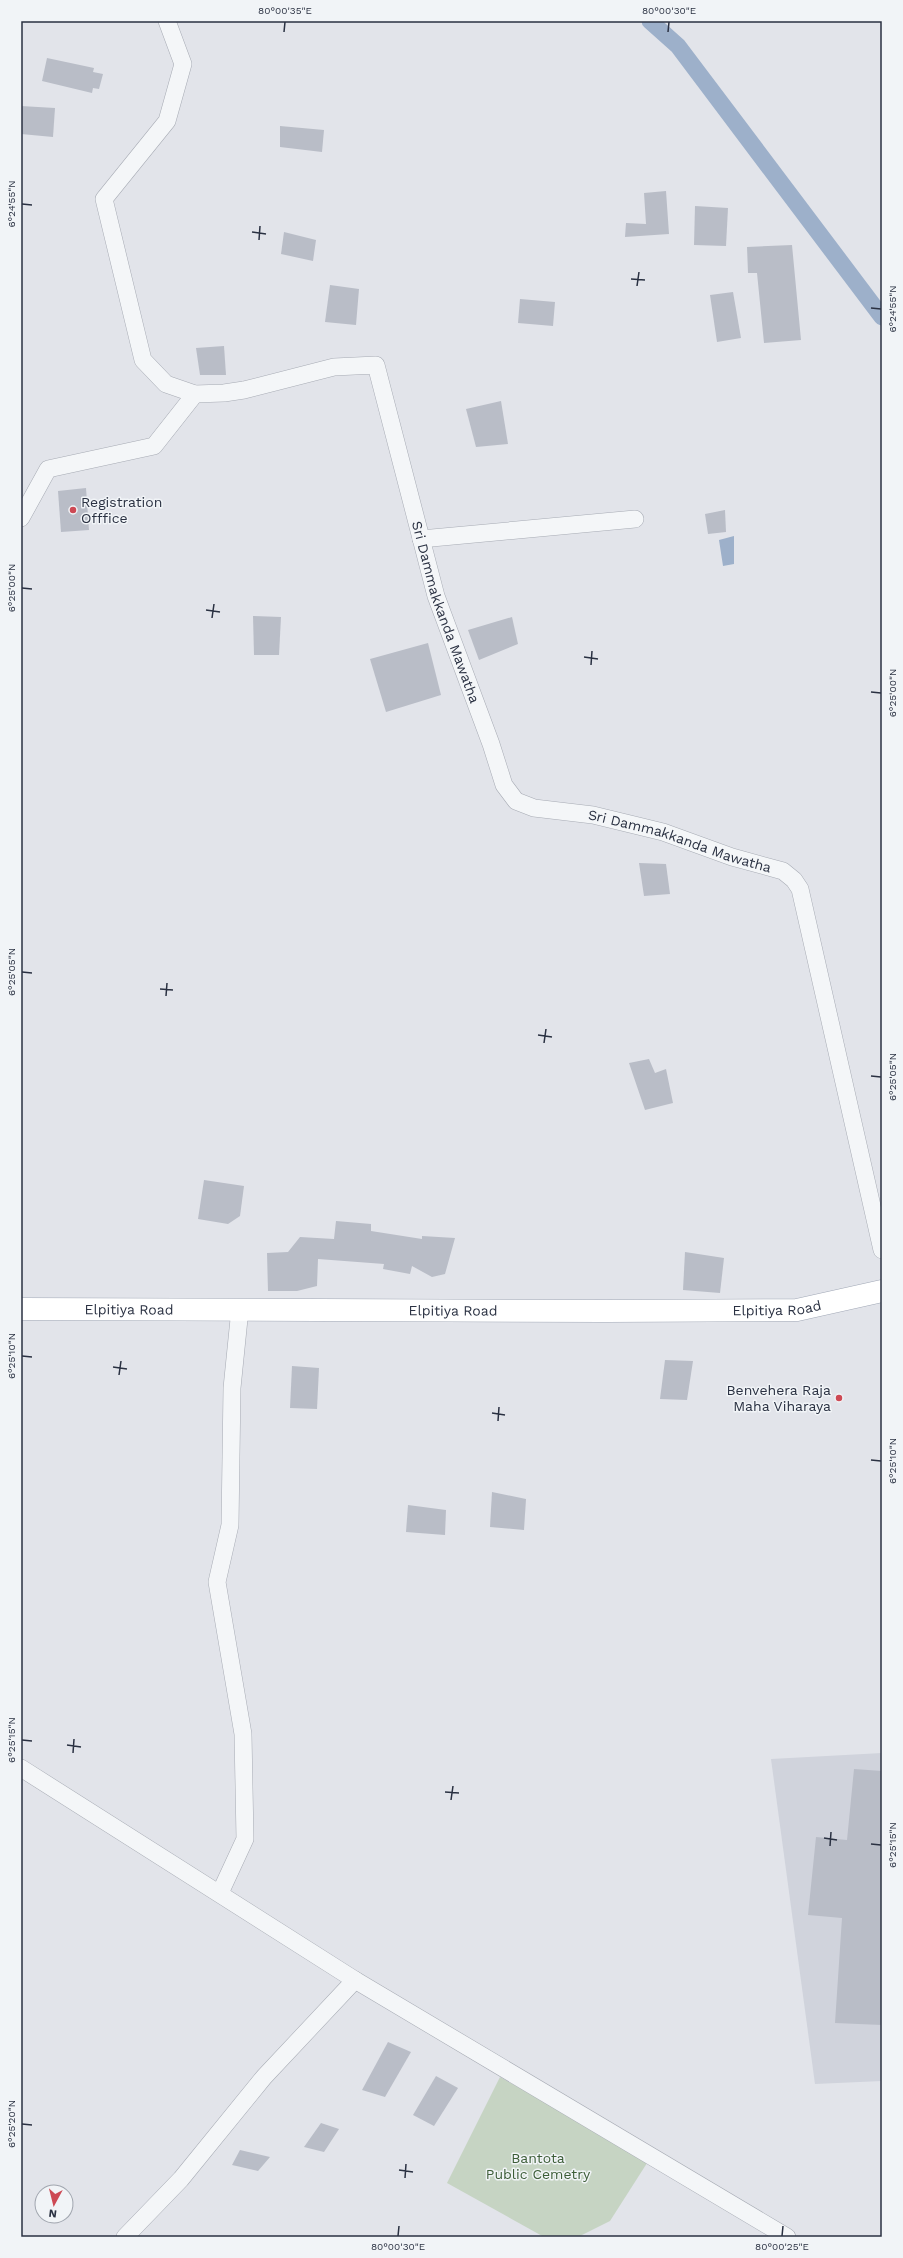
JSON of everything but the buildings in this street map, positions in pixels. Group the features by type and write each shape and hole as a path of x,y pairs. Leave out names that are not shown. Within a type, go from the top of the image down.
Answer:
{"main road":[{"name":"Elpitiya Road","path":"21,1309 598,1311 797,1310 882,1291"}],"street":[{"name":"Sri Dammakkanda Mawatha","path":"167,21 182,64 167,121 104,199 143,360 166,384 195,394 244,390 334,367 376,365 436,596 491,744 504,785 516,802 534,808 593,815 663,832 732,857 783,871 797,884 802,897 882,1250"},
{"path":"21,518 48,470 154,446 195,394"},
{"path":"421,539 635,519"},
{"path":"220,1893 245,1839 243,1734 217,1582 230,1525 232,1388 240,1309"},
{"path":"21,1768 355,1980 787,2237"},
{"path":"125,2237 181,2179 264,2077 355,1980"}],"shaded area":[{"path":"882,1753 882,2081 815,2084 771,1759"}],"green space":[{"name":"Bantota Public Cemetry","path":"500,2077 649,2160 610,2221 578,2237 544,2237 447,2183"}],"water":[{"path":"734,536 734,564 723,566 719,540"}],"waterway":[{"path":"650,21 678,46 882,317"}],"place":[{"name":"Registration Offfice","path":"73,510"},
{"name":"Benvehera Raja Maha Viharaya","path":"839,1398"}]}
